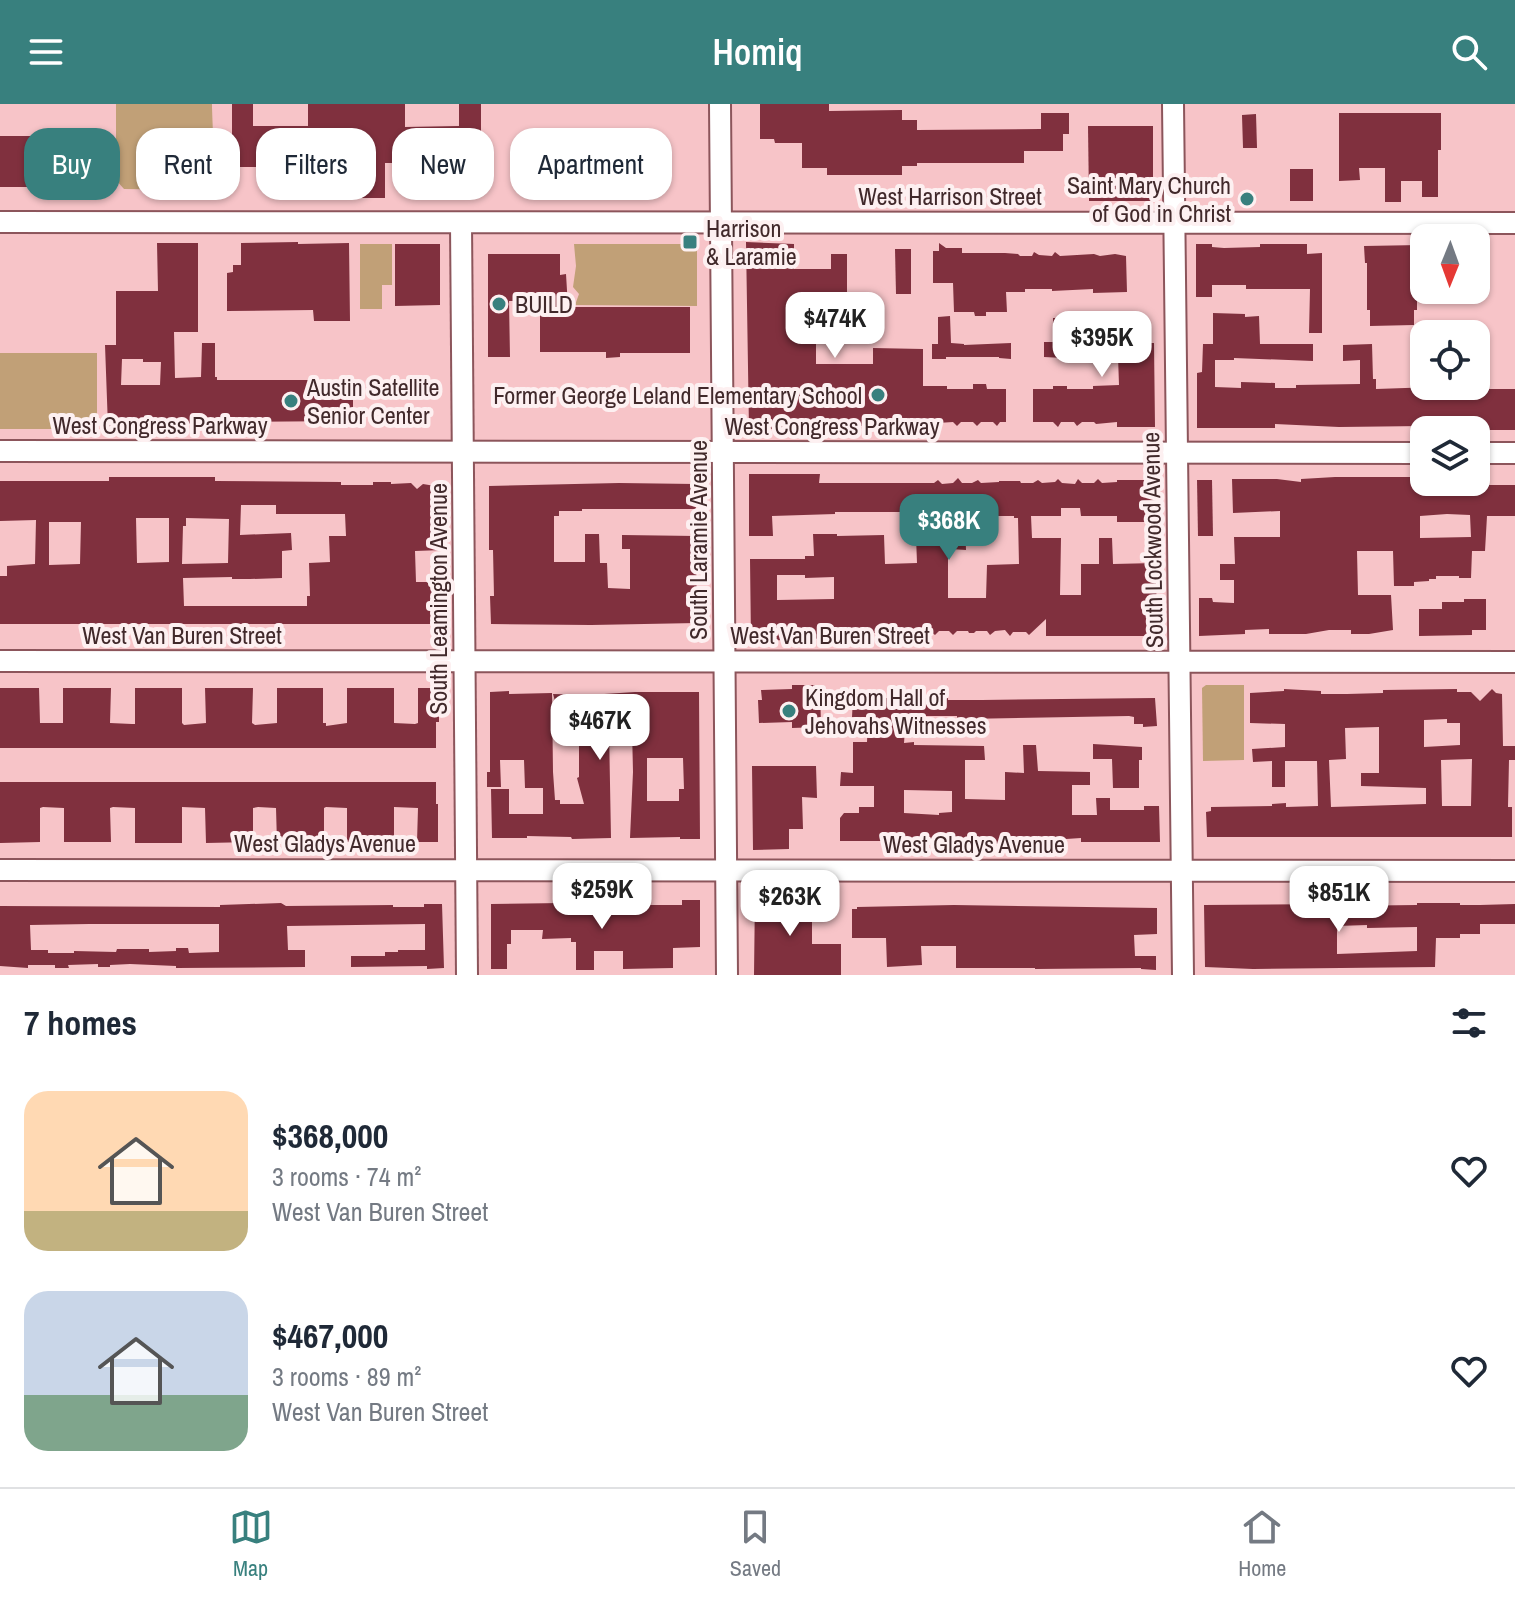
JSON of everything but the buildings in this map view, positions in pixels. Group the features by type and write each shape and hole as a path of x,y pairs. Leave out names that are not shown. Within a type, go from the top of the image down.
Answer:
{"street":[{"name":"South Laramie Avenue","path":"720,104 727,975"},
{"name":"South Lockwood Avenue","path":"1173,104 1183,975"},
{"name":"West Harrison Street","path":"0,222 1515,223"},
{"name":"South Leamington Avenue","path":"461,223 467,975"},
{"name":"West Congress Parkway","path":"0,451 1410,453"},
{"path":"1490,453 1515,453"},
{"name":"West Van Buren Street","path":"0,661 1515,662"},
{"name":"West Gladys Avenue","path":"0,870 1515,871"}],"shaded area":[{"path":"116,104 212,104 213,128 136,128 136,189 124,189 120,184 120,128 116,128"},
{"path":"360,244 392,244 392,285 382,285 382,309 360,309"},
{"path":"574,244 697,244 697,306 575,305 579,294 573,287 576,266"},
{"path":"0,353 97,353 97,429 0,429"},
{"path":"1206,685 1244,685 1244,760 1203,761 1202,688"}],"place":[{"name":"Saint Mary Church of God in Christ","path":"1247,199"},
{"name":"Harrison & Laramie","path":"690,242"},
{"name":"BUILD","path":"499,304"},
{"name":"Former George Leland Elementary School","path":"878,395"},
{"name":"Austin Satellite Senior Center","path":"291,401"},
{"name":"Kingdom Hall of Jehovahs Witnesses","path":"789,711"}]}
